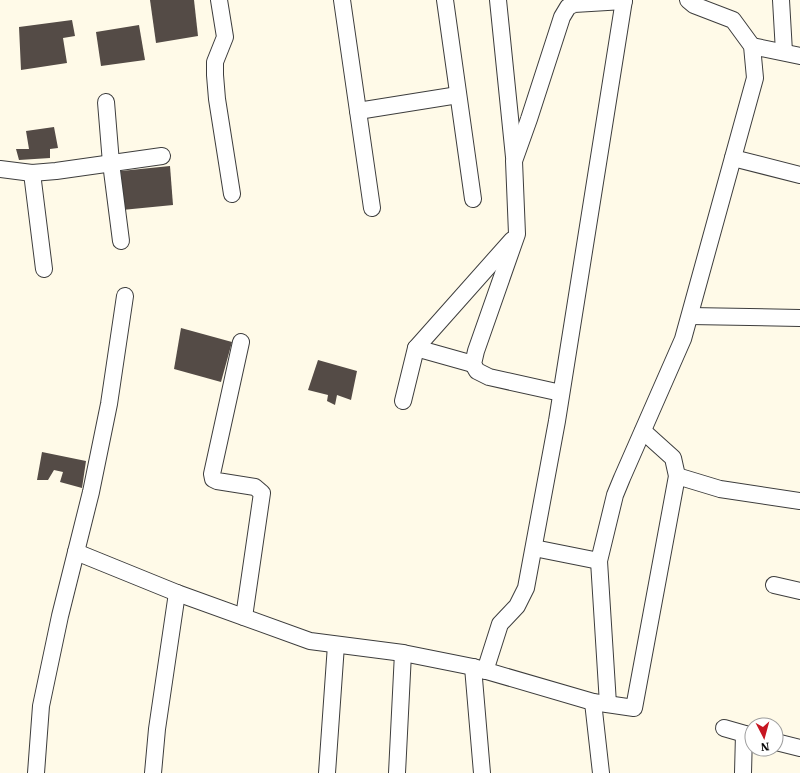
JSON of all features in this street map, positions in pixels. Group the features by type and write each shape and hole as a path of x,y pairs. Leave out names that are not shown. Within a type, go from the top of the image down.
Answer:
{"street":[{"path":"219,0 225,37 215,62 215,75 217,99 232,194"},
{"path":"342,0 372,208"},
{"path":"445,0 473,199"},
{"path":"498,0 514,161 517,234 476,351 473,364 477,371 489,377 561,393"},
{"path":"482,773 479,669 500,624 518,606 526,588 561,393 624,0 574,4 568,7 562,17 529,120 514,161"},
{"path":"601,773 599,561 615,495 683,339 755,78 752,46 734,20 694,5 688,0"},
{"path":"781,0 784,52"},
{"path":"752,46 800,56"},
{"path":"358,111 458,95"},
{"path":"106,102 111,163 122,241"},
{"path":"0,169 32,173 162,156"},
{"path":"733,158 800,175"},
{"path":"32,173 44,269"},
{"path":"403,401 416,348 517,234"},
{"path":"36,773 41,706 60,616 91,492 109,404 125,296"},
{"path":"690,316 800,318"},
{"path":"241,342 212,479 255,487 262,493 244,617"},
{"path":"416,348 473,364"},
{"path":"76,552 177,593 310,641 403,653 479,669 601,703 634,708 677,476 673,458 643,431"},
{"path":"677,476 720,489 800,501"},
{"path":"534,548 599,561"},
{"path":"774,585 800,591"},
{"path":"153,773 156,729 177,593"},
{"path":"327,773 336,645"},
{"path":"397,773 403,653"},
{"path":"724,728 744,734"},
{"path":"784,744 800,748"},
{"path":"743,773 745,757"}],"building":[{"path":"150,0 194,0 198,36 156,43"},
{"path":"72,20 75,36 63,38 67,63 21,70 19,27"},
{"path":"139,25 145,60 101,66 96,32"},
{"path":"54,127 58,148 50,149 50,158 19,160 16,149 29,149 26,131"},
{"path":"170,166 173,205 122,210 121,171"},
{"path":"181,328 232,342 221,382 174,369"},
{"path":"318,360 357,371 351,400 337,395 335,405 327,401 328,395 308,390"},
{"path":"42,452 86,461 82,488 60,482 63,472 54,470 48,480 37,480"}]}
